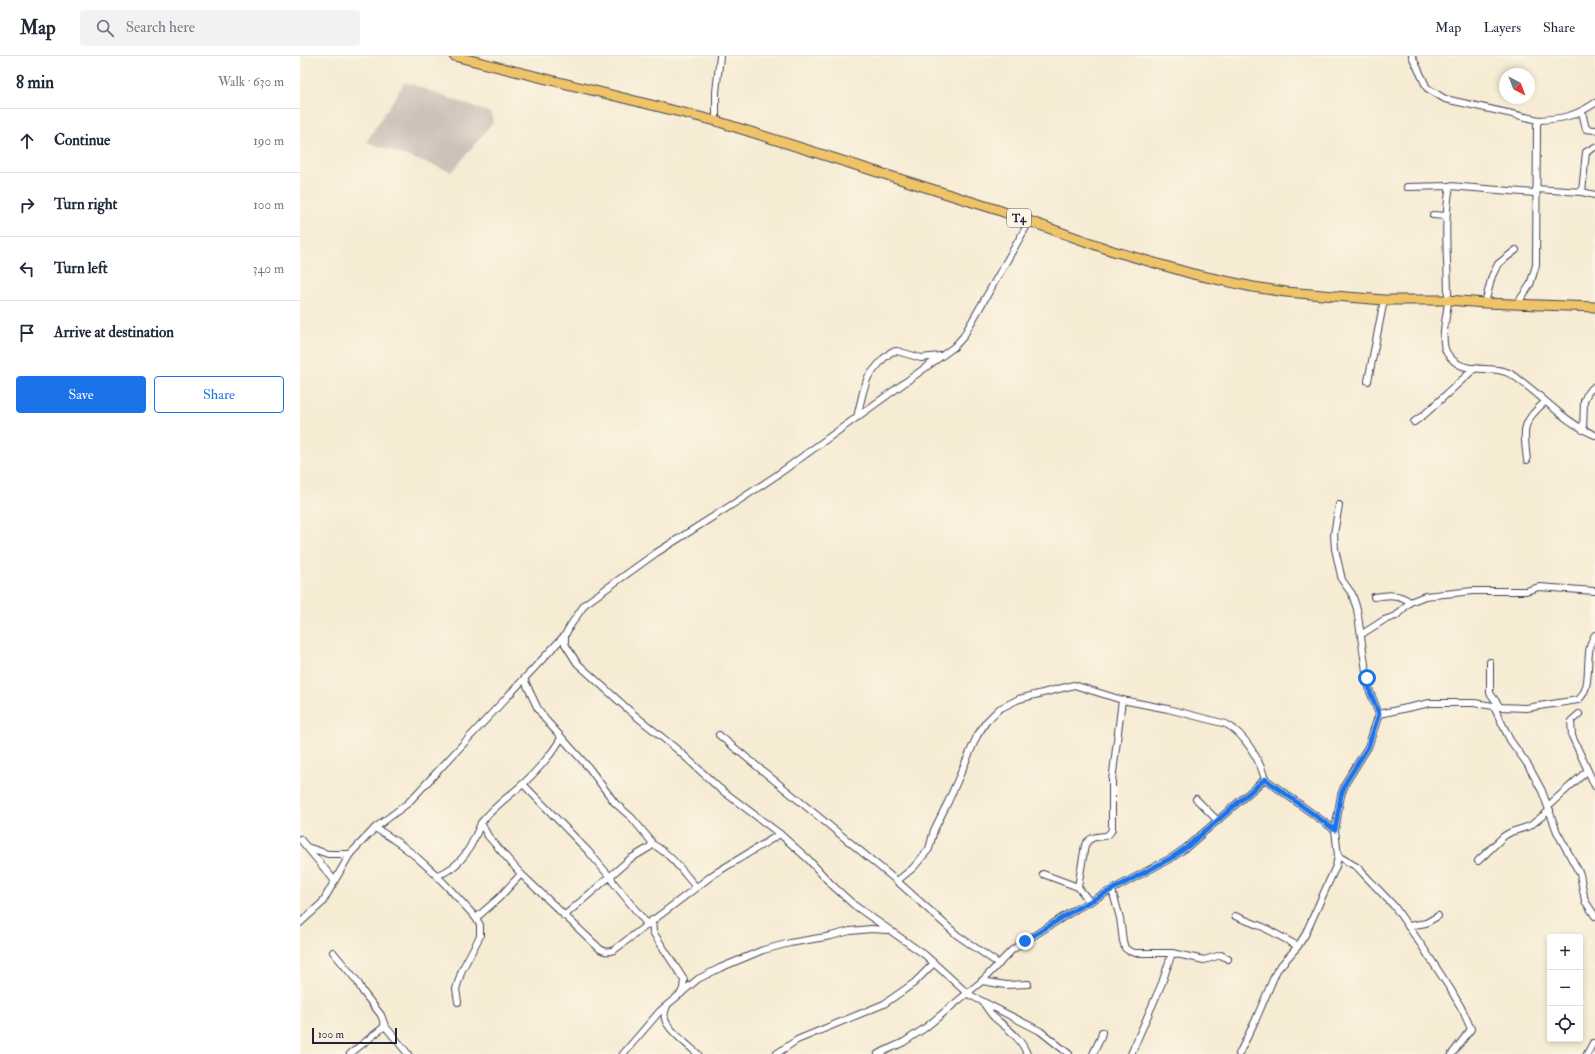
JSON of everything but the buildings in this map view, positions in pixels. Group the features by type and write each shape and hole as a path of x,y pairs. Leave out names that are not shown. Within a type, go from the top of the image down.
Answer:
{"highway":[{"name":"T4","path":"454,56 716,121 998,210 1113,252 1193,274 1253,287 1302,294 1384,300 1448,300 1485,303 1595,307"}],"street":[{"path":"716,121 716,92 720,56"},
{"path":"1412,56 1427,88 1445,99 1539,120 1556,120 1582,112 1595,102"},
{"path":"1582,112 1586,129 1595,130"},
{"path":"1516,304 1530,285 1536,265 1536,127 1539,120"},
{"path":"1582,192 1586,152 1595,147"},
{"path":"1450,186 1446,216 1448,300 1443,342 1446,353 1460,366 1494,369 1512,375 1583,430 1595,436"},
{"path":"1407,187 1450,186 1582,192 1595,195"},
{"path":"1433,215 1446,216"},
{"path":"300,923 322,903 350,854 374,828 408,803 565,635 584,604 668,545 741,499 954,347 963,337 1029,222"},
{"path":"1485,303 1492,276 1498,264 1516,250"},
{"path":"1368,381 1384,300"},
{"path":"857,417 862,392 868,377 891,352 897,351 921,358 942,356"},
{"path":"1414,422 1425,414 1475,368"},
{"path":"1583,430 1584,401 1588,392 1595,386"},
{"path":"1527,460 1525,426 1529,418 1545,402"},
{"path":"1239,1054 1277,970 1298,946 1317,909 1336,866 1338,856 1335,830 1341,795 1346,782 1368,747 1379,714 1370,692 1367,678 1362,634 1357,609 1352,594 1342,580 1335,549 1334,534 1339,505"},
{"path":"1362,634 1384,620 1396,616 1410,602 1425,596 1473,591 1514,592 1526,591 1539,587 1595,591"},
{"path":"1374,598 1398,596 1405,598 1410,602"},
{"path":"565,635 566,644 577,664 631,712 679,751 719,788 780,834 808,859 842,895 888,930 919,951 968,994 1040,1031 1069,1054"},
{"path":"1594,676 1592,641 1595,635"},
{"path":"1490,662 1490,693 1510,740 1534,775 1549,808 1557,832 1580,874 1585,901 1595,916"},
{"path":"524,679 545,720 574,750 615,803 650,837 652,844 664,851 696,887"},
{"path":"897,881 913,868 929,849 934,830 977,736 986,722 999,709 1019,699 1074,685 1122,700 1168,709 1226,724 1234,728 1262,766 1265,779 1335,830"},
{"path":"1379,714 1430,703 1474,703 1497,707 1526,708 1578,700 1585,697 1593,687"},
{"path":"1078,887 1085,845 1092,837 1108,835 1112,829 1112,781 1122,700"},
{"path":"1579,714 1571,721 1572,736 1595,786"},
{"path":"719,734 897,881 957,935 999,964"},
{"path":"437,875 454,866 465,856 482,823 499,803 523,784 556,746 561,738"},
{"path":"1478,861 1504,836 1530,826 1587,771"},
{"path":"878,1054 904,1042 924,1028 968,994 1012,950 1031,937 1070,912 1173,857 1218,821 1265,779"},
{"path":"523,784 588,851 613,882 650,922 653,932 684,980 680,995"},
{"path":"1196,799 1218,821"},
{"path":"482,823 488,836 521,874 604,952 614,950 696,887 728,865 780,834"},
{"path":"374,828 400,844 437,875 476,918 480,925 480,936 462,970 456,989 458,1002"},
{"path":"300,839 334,880"},
{"path":"564,916 630,860 652,844"},
{"path":"307,848 328,854 350,854"},
{"path":"1338,856 1357,867 1394,906 1451,990 1471,1029 1469,1034 1452,1054"},
{"path":"476,918 499,898 521,874"},
{"path":"1043,874 1078,887 1090,902"},
{"path":"1112,890 1120,918 1125,948 1129,951 1135,953 1172,953 1198,960 1204,960 1222,955 1228,959"},
{"path":"1235,916 1263,927 1298,946"},
{"path":"1408,926 1426,923 1438,916"},
{"path":"623,1054 654,1017 698,980 720,968 763,950 790,943 850,931 872,929 888,930"},
{"path":"638,931 653,932"},
{"path":"333,952 358,981 363,992 381,1015 385,1026 408,1054"},
{"path":"1163,953 1168,965"},
{"path":"1131,1054 1158,993 1172,953"},
{"path":"776,1054 797,1040 884,1004 914,983 934,963"},
{"path":"684,980 698,980"},
{"path":"982,981 1006,985 1028,984"},
{"path":"983,1003 995,1018 1009,1028 1019,1040 1027,1054"},
{"path":"667,1006 664,1014 665,1020 670,1027 698,1054"},
{"path":"350,1054 385,1026"},
{"path":"1093,1054 1102,1032"},
{"path":"1587,1054 1593,1043"}],"shaded area":[{"path":"405,82 491,113 493,122 452,172 366,142"}],"route":[{"path":"1025,941 1076,909 1173,857 1187,847 1265,779 1335,830 1341,795 1346,782 1368,747 1379,714 1370,692 1367,678"}]}
